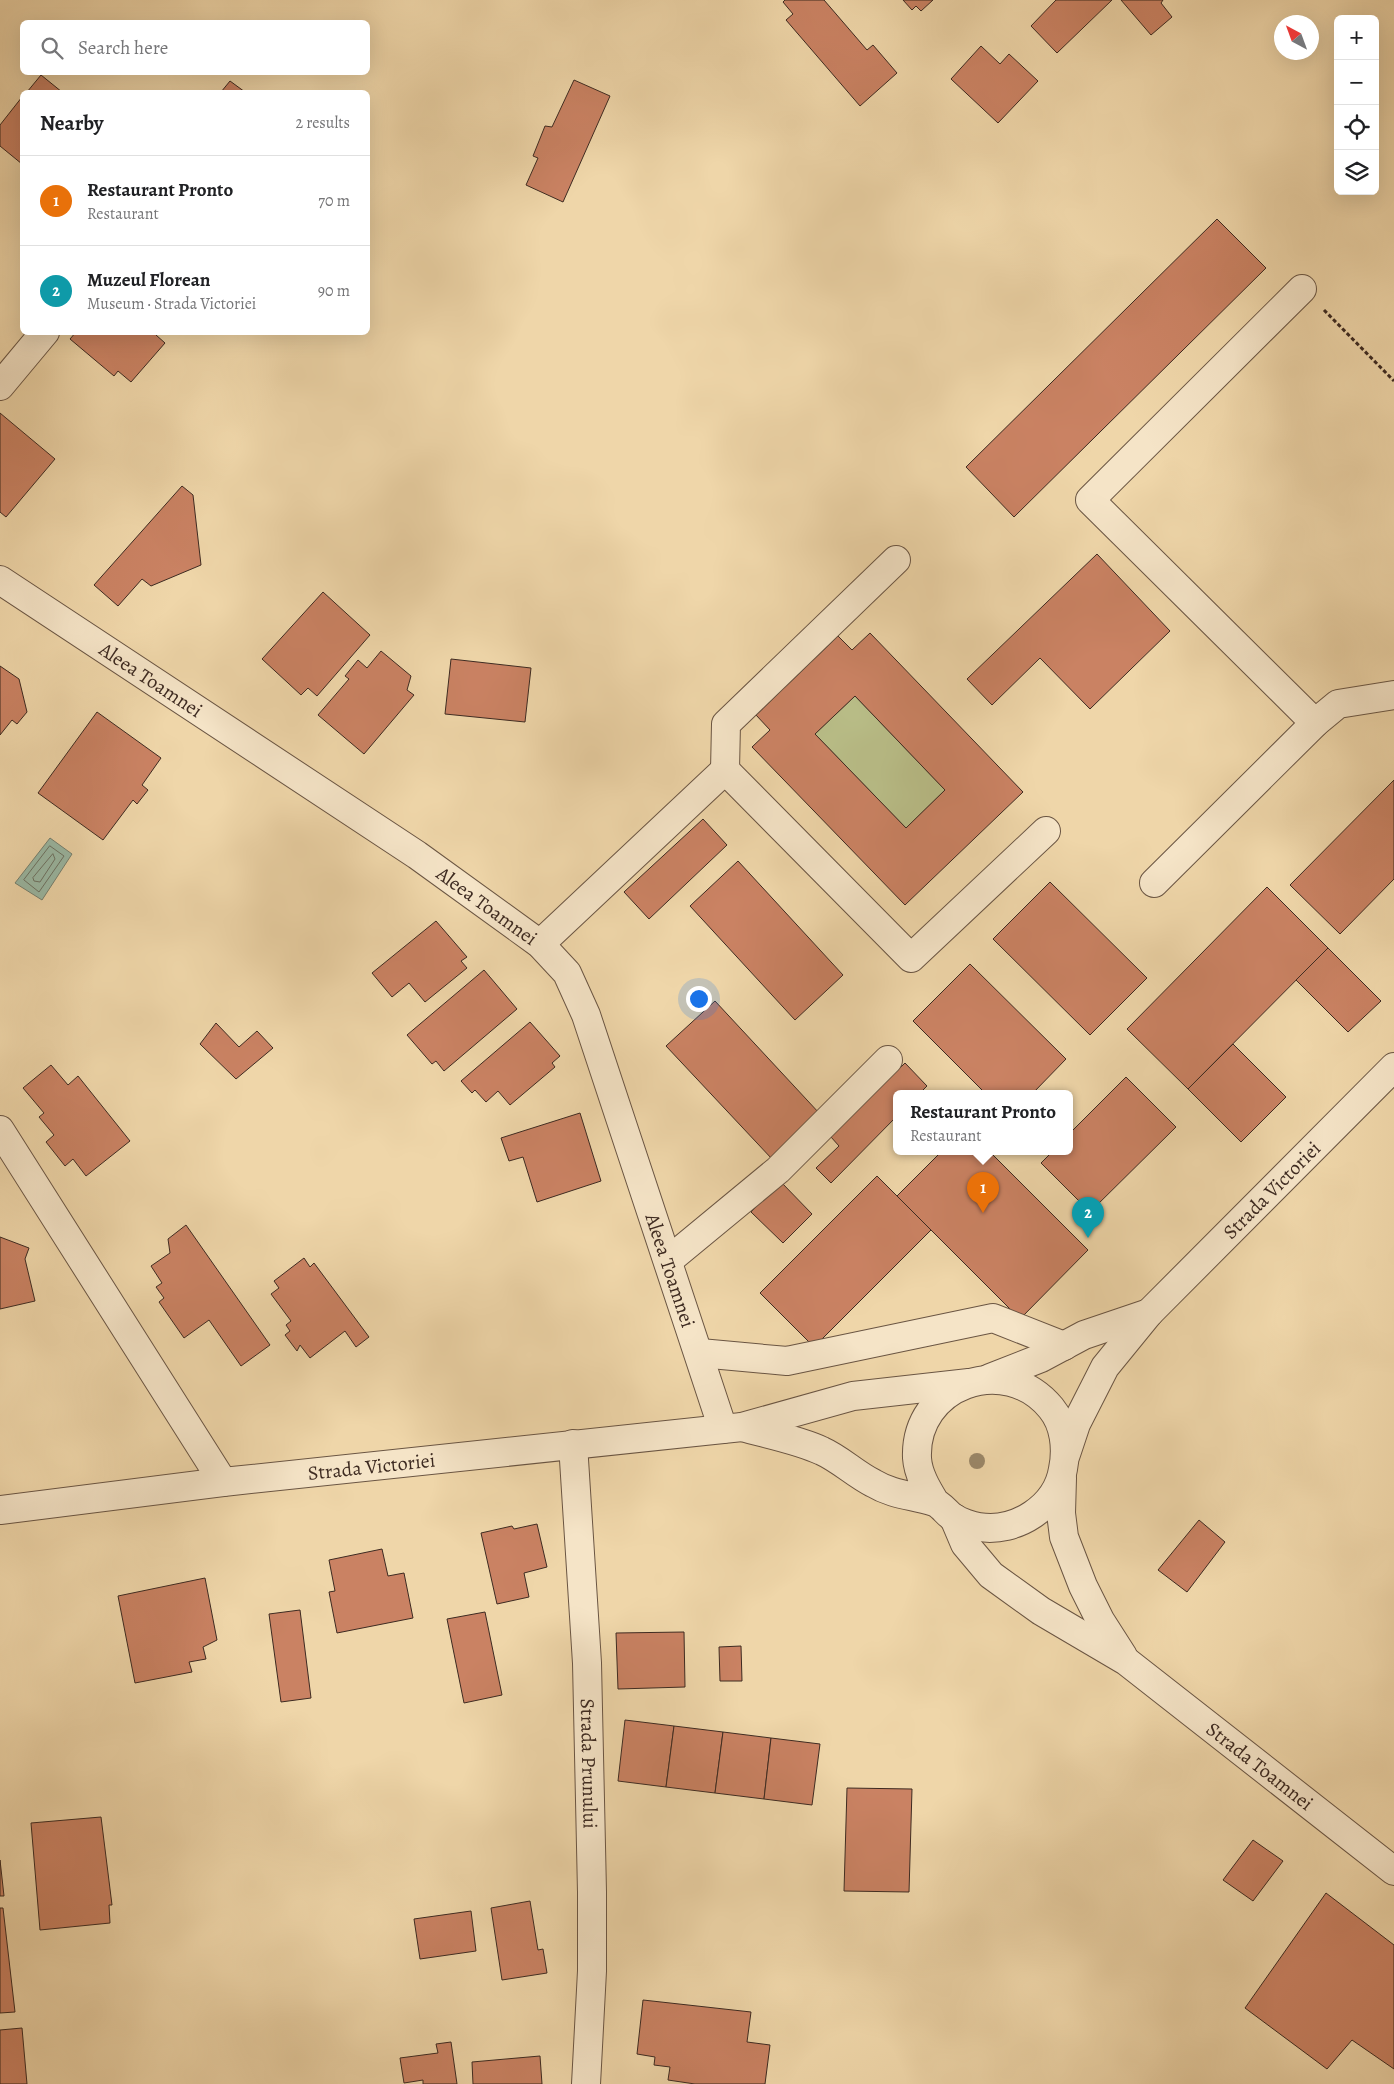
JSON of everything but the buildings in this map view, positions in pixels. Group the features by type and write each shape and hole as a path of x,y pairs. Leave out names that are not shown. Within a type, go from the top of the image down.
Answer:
{"street":[{"path":"1302,289 1090,500 1315,723"},
{"path":"0,386 42,335"},
{"path":"540,944 725,770 726,724 896,560"},
{"name":"Aleea Toamnei","path":"0,580 417,855 540,944 567,973 586,1015 700,1353 733,1428"},
{"path":"1154,883 1315,723 1338,704 1394,695"},
{"path":"725,770 911,958 1046,831"},
{"path":"669,1260 778,1170 888,1060"},
{"name":"Strada Victoriei","path":"1064,1466 1076,1424 1105,1367 1149,1313 1394,1067"},
{"path":"0,1130 223,1482"},
{"path":"1126,1661 1041,1611 991,1575 965,1544 945,1510 923,1482 917,1458 920,1434 930,1412 947,1394 1064,1346 1084,1335 1149,1313"},
{"path":"700,1353 787,1361 992,1318 1064,1346"},
{"path":"733,1428 853,1396 979,1381 1011,1382 1033,1392 1051,1409 1063,1431 1064,1466 1061,1513 1064,1537 1083,1586 1100,1620 1126,1661"},
{"path":"733,1428 822,1450 873,1484 901,1496 945,1510 979,1527 1005,1527 1030,1518 1049,1500 1064,1466"},
{"name":"Strada Victoriei","path":"0,1510 223,1482 733,1428"},
{"name":"Strada Prunului","path":"573,1444 587,1663 592,1892 592,1971 586,2084"},
{"name":"Strada Toamnei","path":"1126,1661 1390,1859"}],"path":[{"path":"1302,289 1394,381"}],"green space":[{"path":"855,696 945,790 906,828 815,734"}],"water":[{"path":"50,838 72,854 42,900 15,883"}],"place":[{"name":"Restaurant Pronto","path":"983,1213"},
{"name":"Muzeul Florean","path":"1088,1238"}]}
